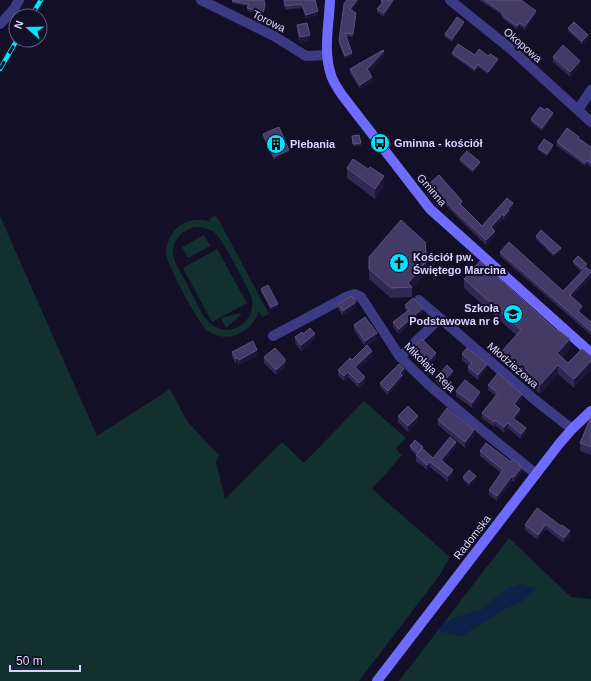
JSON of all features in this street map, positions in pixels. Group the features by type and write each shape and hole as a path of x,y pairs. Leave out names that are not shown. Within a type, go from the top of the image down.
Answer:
{"street":[{"path":"0,24 14,9 19,0"},
{"name":"Torowa","path":"201,0 274,36 306,56 327,55"},
{"name":"Gminna","path":"330,0 326,36 327,55 332,77 342,95 430,209 591,353"},
{"name":"Okopowa","path":"450,0 512,50 591,122"},
{"path":"578,110 591,90"},
{"name":"Mikołaja Reja","path":"273,336 348,296 355,294 361,298 400,357 430,386 536,474"},
{"name":"Młodzieżowa","path":"419,300 535,400 572,429"},
{"path":"400,357 440,318"},
{"name":"Radomska","path":"378,681 536,474 572,429 591,411"}],"green space":[{"path":"216,215 269,314 262,317 259,311 251,325 238,334 231,336 223,337 216,335 208,331 203,326 177,281 166,253 170,238 179,226 195,220 211,222 209,219","holes":["195,227 207,228 217,235 242,277 252,299 252,308 249,317 240,326 233,329 221,329 208,321 203,315 175,261 173,248 177,239 186,230"]},
{"path":"0,216 97,436 170,389 187,421 219,455 216,462 225,499 282,442 304,463 364,401 406,438 396,449 402,455 372,489 450,557 439,576 359,681 0,681"},
{"path":"204,235 210,246 188,258 182,247"},
{"path":"217,249 247,303 212,322 183,268"},
{"path":"240,313 241,315 226,328 221,318"},
{"path":"509,538 571,597 591,599 591,681 399,681"}],"water":[{"path":"520,583 535,589 523,601 505,609 462,636 437,631 443,623 455,617 481,610 498,594"}],"building":[{"path":"264,0 265,5 263,12 247,8 249,4 232,1"},
{"path":"284,0 315,0 318,11 306,15 302,4 285,6"},
{"path":"347,0 357,0 350,9 356,13 353,34 345,33 352,53 345,56 339,40 344,4"},
{"path":"393,0 384,13 377,9 383,2 381,1"},
{"path":"484,0 521,0 536,11 525,26 520,23 517,26 502,15 503,13"},
{"path":"457,17 464,22 452,39 445,34"},
{"path":"574,22 588,35 582,41 568,28"},
{"path":"307,23 310,35 300,37 297,25"},
{"path":"458,44 475,55 479,49 488,56 490,54 498,59 488,72 478,64 475,69 452,53"},
{"path":"563,45 580,61 570,72 553,57"},
{"path":"383,50 384,51 367,69 372,77 360,85 350,69"},
{"path":"540,107 545,110 547,108 553,113 542,128 531,119"},
{"name":"Plebania","path":"279,127 289,150 274,157 263,134"},
{"path":"567,128 591,147 591,163 587,160 585,163 557,142"},
{"path":"359,135 361,143 353,144 352,136"},
{"path":"544,139 553,145 547,154 538,148"},
{"path":"467,151 480,162 473,170 460,159"},
{"path":"353,159 368,169 370,167 384,176 375,189 347,168"},
{"path":"439,175 462,201 460,204 482,226 507,198 513,203 504,216 503,214 491,227 495,231 486,240 429,184"},
{"name":"Kościół pw. Świętego Marcina","path":"401,220 425,242 427,261 408,283 412,287 391,288 369,269 369,257"},
{"path":"541,230 561,248 554,254 536,236"},
{"path":"509,242 563,291 586,267 591,271 570,295 582,306 578,311 591,322 591,331 500,252"},
{"path":"578,256 587,264 582,269 573,261"},
{"path":"480,261 557,331 558,330 570,339 557,353 568,363 582,349 591,356 591,361 574,379 558,365 540,385 502,351 521,330 464,279"},
{"path":"268,285 278,304 271,307 261,289"},
{"path":"352,296 356,302 343,311 338,304"},
{"path":"413,298 423,308 399,329 393,322 409,310 405,305"},
{"path":"365,317 377,333 365,341 354,325"},
{"path":"310,328 315,334 301,345 295,337 302,332 303,334"},
{"path":"422,339 436,353 426,364 411,350"},
{"path":"253,341 257,350 239,360 238,358 236,359 232,352"},
{"path":"367,345 372,351 355,367 365,377 359,383 348,372 344,376 338,370 350,358 352,360"},
{"path":"275,348 285,359 285,362 276,370 264,357"},
{"path":"467,348 487,364 478,375 468,367 472,363 462,354"},
{"path":"399,364 404,369 400,373 402,375 388,391 380,383"},
{"path":"447,365 453,371 441,384 435,379"},
{"path":"498,373 522,394 514,404 520,409 513,418 526,428 521,434 508,423 504,427 482,413 498,393 488,385"},
{"path":"465,380 480,392 472,403 456,391"},
{"path":"408,406 418,416 408,426 398,416"},
{"path":"447,408 474,430 465,442 438,420"},
{"path":"591,417 591,447 580,443"},
{"path":"450,437 456,442 441,460 453,470 448,476 430,462 427,465 416,455 422,448 433,458"},
{"path":"415,440 423,447 418,453 410,446"},
{"path":"486,443 511,462 513,459 522,467 514,477 512,476 497,496 489,490 503,470 480,451"},
{"path":"469,470 476,476 469,483 463,477"},
{"path":"537,508 570,531 564,538 546,524 538,535 525,525"}],"railway":[{"path":"36,8 41,0"},
{"path":"0,69 12,48"}],"place":[{"name":"Gminna - kościół","path":"380,143"},
{"name":"Plebania","path":"276,144"},
{"name":"Kościół pw. Świętego Marcina","path":"399,263"},
{"name":"Szkoła Podstawowa nr 6","path":"513,314"}]}
